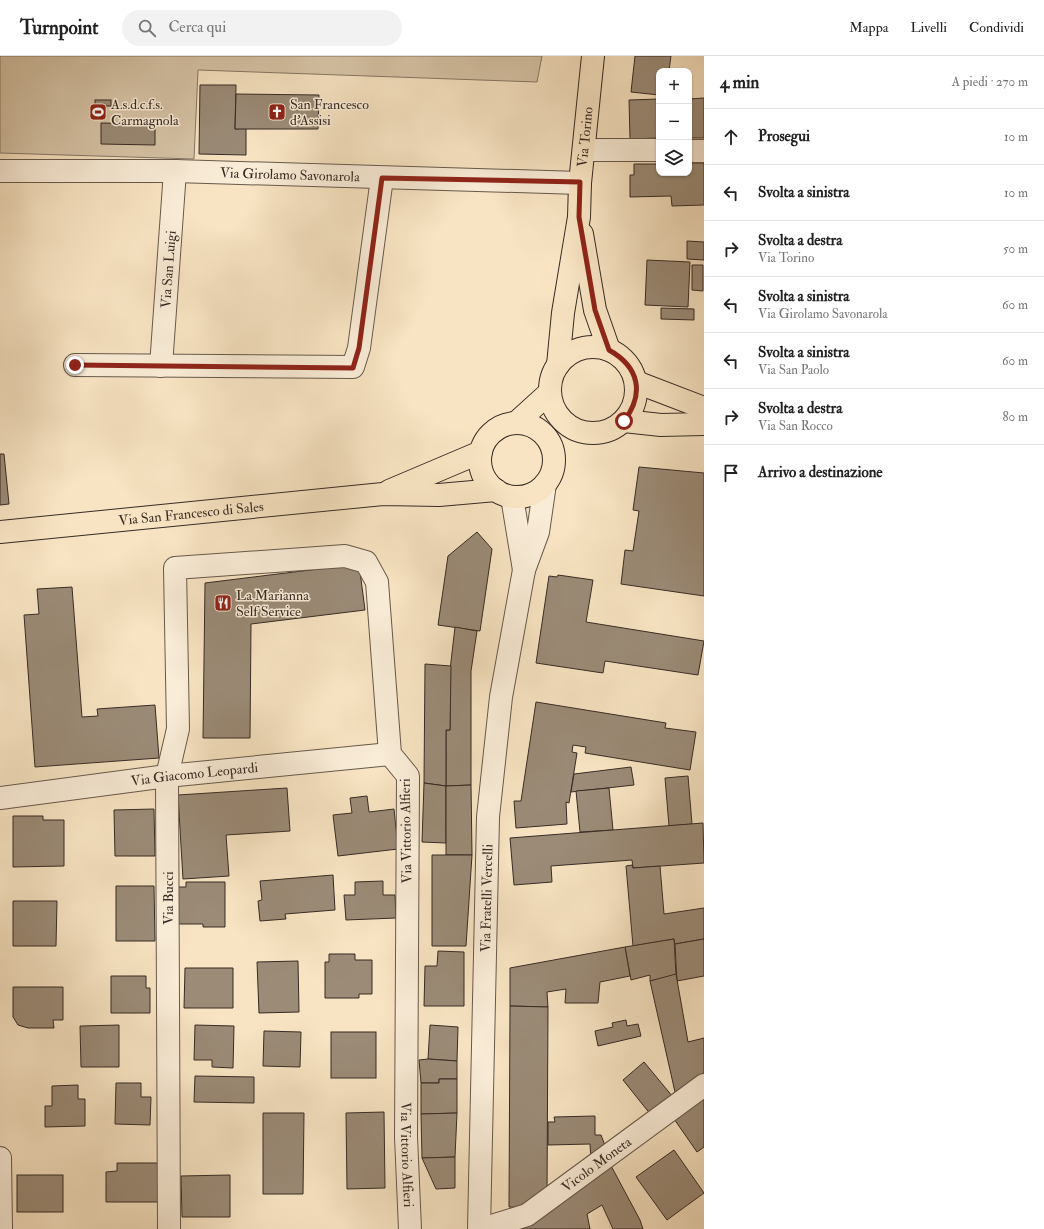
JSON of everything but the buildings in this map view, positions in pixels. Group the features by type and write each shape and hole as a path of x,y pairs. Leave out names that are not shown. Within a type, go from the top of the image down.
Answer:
{"main road":[{"name":"Via Torino","path":"558,365 563,313 579,217 580,182 593,56"},
{"name":"Via Torino","path":"579,217 595,310 609,350"},
{"path":"595,347 609,350 622,357 631,368 636,382 637,396 632,410 624,421 612,429 599,433 584,433 571,428 560,418 553,406 550,392 552,378 558,365 568,355 581,349 595,347"},
{"path":"636,382 704,408"},
{"path":"516,423 550,392"},
{"path":"624,421 661,425 704,424"},
{"path":"516,423 528,425 539,430 548,439 553,450 554,462 552,474 546,484 536,492 524,497 504,494 488,483 482,473 480,462 481,452 486,440 494,431 504,425 516,423"},
{"path":"554,462 574,440 584,433"},
{"name":"Via San Francesco di Sales","path":"383,494 481,452"},
{"name":"Via San Francesco di Sales","path":"0,532 383,494 504,494"}],"street":[{"path":"584,150 656,150"},
{"path":"692,151 704,151"},
{"name":"Via Girolamo Savonarola","path":"0,171 175,171 382,178 580,182"},
{"name":"Via San Luigi","path":"161,366 175,171"},
{"path":"75,365 353,368 359,348 382,178"},
{"name":"Via Fratelli Vercelli","path":"481,1229 488,817 501,697 524,570 538,532 546,484"},
{"name":"Via Fratelli Vercelli","path":"504,494 524,570"},
{"name":"Via Bucci","path":"169,1229 168,776 178,730 175,568 345,556 366,562 377,582 390,754"},
{"name":"Via Giacomo Leopardi","path":"0,798 168,776 390,754"},
{"name":"Via Vittorio Alfieri","path":"390,754 408,776 406,1137 410,1229"},
{"name":"Vicolo Moneta","path":"481,1229 527,1215 704,1085"},
{"path":"0,1158 1,1229"}],"shaded area":[{"name":"A.s.d.c.f.s. Carmagnola","path":"0,56 542,56 537,82 198,70 194,159 0,153"}],"place":[{"name":"A.s.d.c.f.s. Carmagnola","path":"98,112"},
{"name":"San Francesco d'Assisi","path":"277,112"},
{"name":"La Marianna Self Service","path":"223,603"}],"route":[{"path":"75,365 353,368 359,348 382,178 580,182 579,217 595,310 609,350 622,357 631,368 636,382 637,396 632,410 624,421"}]}
